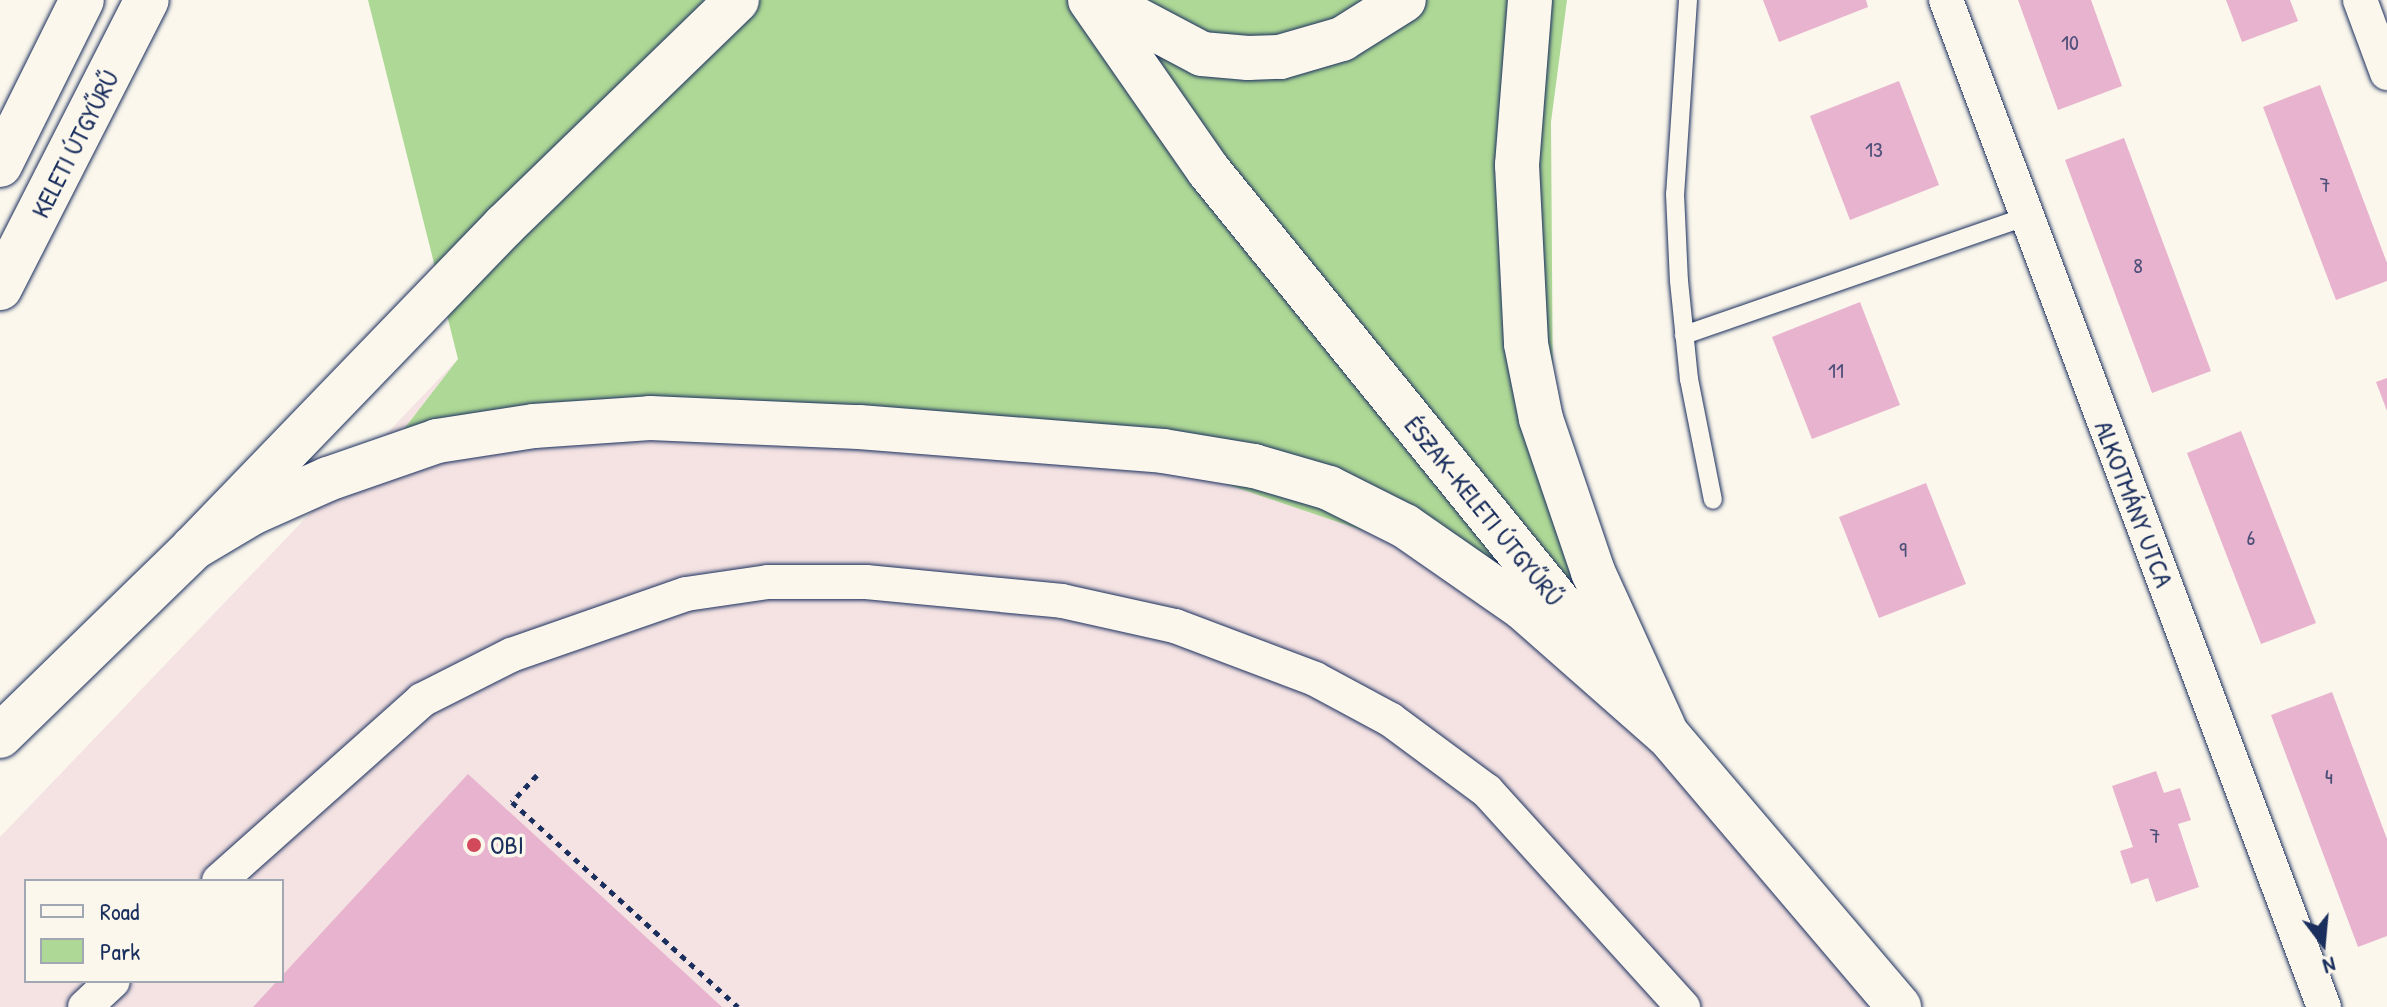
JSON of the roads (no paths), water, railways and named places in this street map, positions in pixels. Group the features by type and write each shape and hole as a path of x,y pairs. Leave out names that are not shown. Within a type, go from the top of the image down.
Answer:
{"main road":[{"path":"0,165 82,0"},
{"name":"KELETI ÚTGYŰRŰ","path":"0,288 147,0"},
{"path":"0,736 193,548 359,372 737,0"},
{"name":"ÉSZAK-KELETI ÚTGYŰRŰ","path":"1090,0 1209,171 1666,734 1899,1007"},
{"path":"1100,0 1202,54 1248,58 1280,57 1342,39 1404,0"},
{"path":"1530,0 1517,165 1526,344 1541,419 1593,572 1666,734"},
{"path":"0,701 312,405 359,372"},
{"path":"193,548 252,513 328,479 437,441 534,426 650,418 859,427 1163,451 1254,466 1329,488 1405,526 1523,608 1666,734"}],"street":[{"name":"ALKOTMÁNY UTCA","path":"1946,0 2324,1007"},
{"path":"2361,1 2387,73"},
{"path":"221,879 422,700 511,655 686,594 768,582 866,582 1062,601 1175,626 1315,679 1391,720 1487,791 1683,1007"},
{"path":"85,1007 111,983"}],"lane":[{"path":"1688,0 1675,194 1684,335 1713,500"},
{"path":"1684,335 2025,217"}],"place":[{"name":"OBI","path":"474,845"}]}
